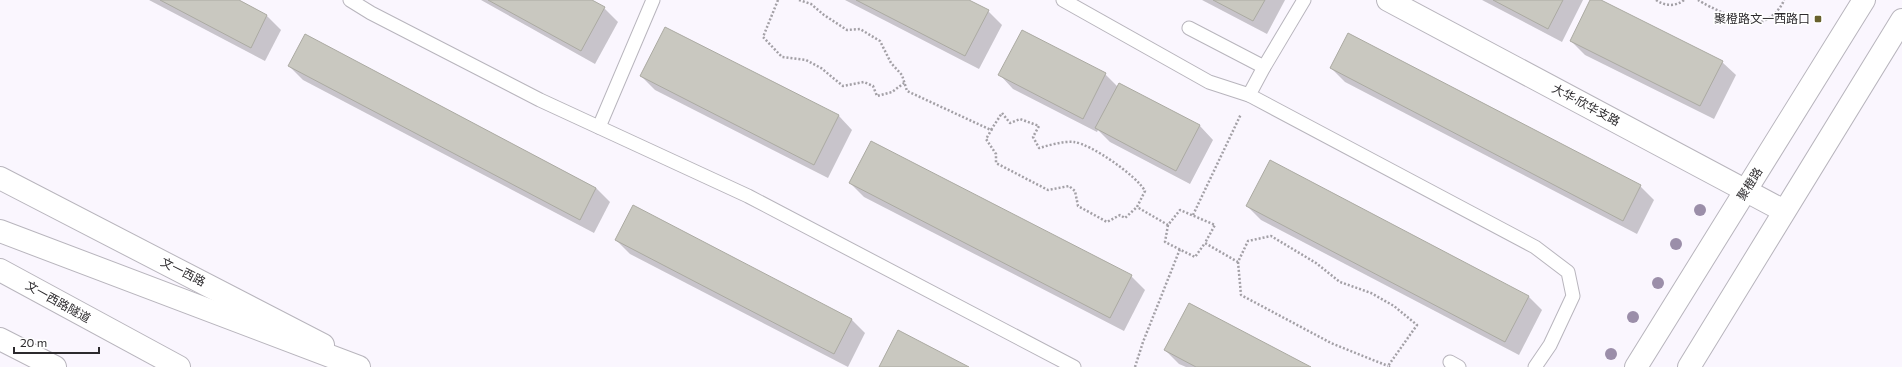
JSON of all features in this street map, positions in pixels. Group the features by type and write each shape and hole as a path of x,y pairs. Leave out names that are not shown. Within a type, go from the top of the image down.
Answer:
{"main road":[{"name":"大华·欣华支路","path":"1388,0 1784,211"},
{"name":"聚橙路","path":"1636,367 1864,0"},
{"path":"1689,367 1902,20"},
{"name":"文一西路","path":"0,178 365,367"},
{"path":"0,231 359,367"},
{"name":"文一西路隧道","path":"0,270 178,367"},
{"path":"0,339 55,367"},
{"path":"0,353 47,367"}],"lane":[{"path":"350,0 372,13 540,100 748,196 1074,367"},
{"path":"599,127 653,0"},
{"path":"1064,0 1209,82 1249,95 1535,247 1568,272 1573,296 1550,345 1535,367"},
{"path":"1249,95 1304,0"},
{"path":"1188,28 1264,67"}],"path":[{"path":"778,0 763,37 782,57 806,60 821,68 843,86 864,82 873,86 877,96 892,92 904,83"},
{"path":"799,0 811,4 824,15 847,30 860,29 880,41 891,63 902,74 907,91 992,130 993,127"},
{"path":"1656,0 1668,6 1680,3 1684,0"},
{"path":"1698,0 1711,8 1758,23 1767,20 1782,5 1784,0"},
{"path":"1193,216 1249,95"},
{"path":"1002,113 1010,123 1020,118 1039,126 1033,137 1040,148 1051,144 1074,142 1099,153 1124,169 1141,183 1145,191 1137,207 1125,218 1120,215 1107,222 1078,206 1075,191 1069,186 1048,190 996,163 996,154 986,140 993,127 1002,113"},
{"path":"1137,207 1168,225"},
{"path":"1180,210 1215,225 1196,257 1165,242 1168,225 1180,210"},
{"path":"1271,236 1310,259 1340,282 1371,293 1394,306 1418,325 1389,366 1332,343 1241,295 1238,262 1248,241 1271,236"},
{"path":"1205,243 1238,262"},
{"path":"1135,367 1180,249"}],"building":[{"path":"160,0 239,0 267,15 251,48"},
{"path":"488,0 592,0 605,7 581,51"},
{"path":"856,0 969,0 989,10 965,56"},
{"path":"1213,0 1265,0 1253,21"},
{"path":"1493,0 1563,0 1548,29"},
{"path":"1590,0 1601,0 1723,61 1700,106 1570,41"},
{"path":"665,27 839,115 814,165 640,76"},
{"path":"1022,30 1106,73 1083,119 998,75"},
{"path":"1348,33 1641,185 1623,221 1330,68"},
{"path":"305,34 596,188 580,220 288,66"},
{"path":"1119,83 1200,125 1176,171 1095,128"},
{"path":"871,141 1132,275 1110,318 849,183"},
{"path":"1270,160 1529,296 1505,342 1246,206"},
{"path":"633,205 852,319 834,354 615,240"},
{"path":"1189,303 1311,367 1196,367 1164,350"},
{"path":"898,330 969,367 879,367"}],"place":[{"name":"聚橙路文一西路口","path":"1818,19"}]}
